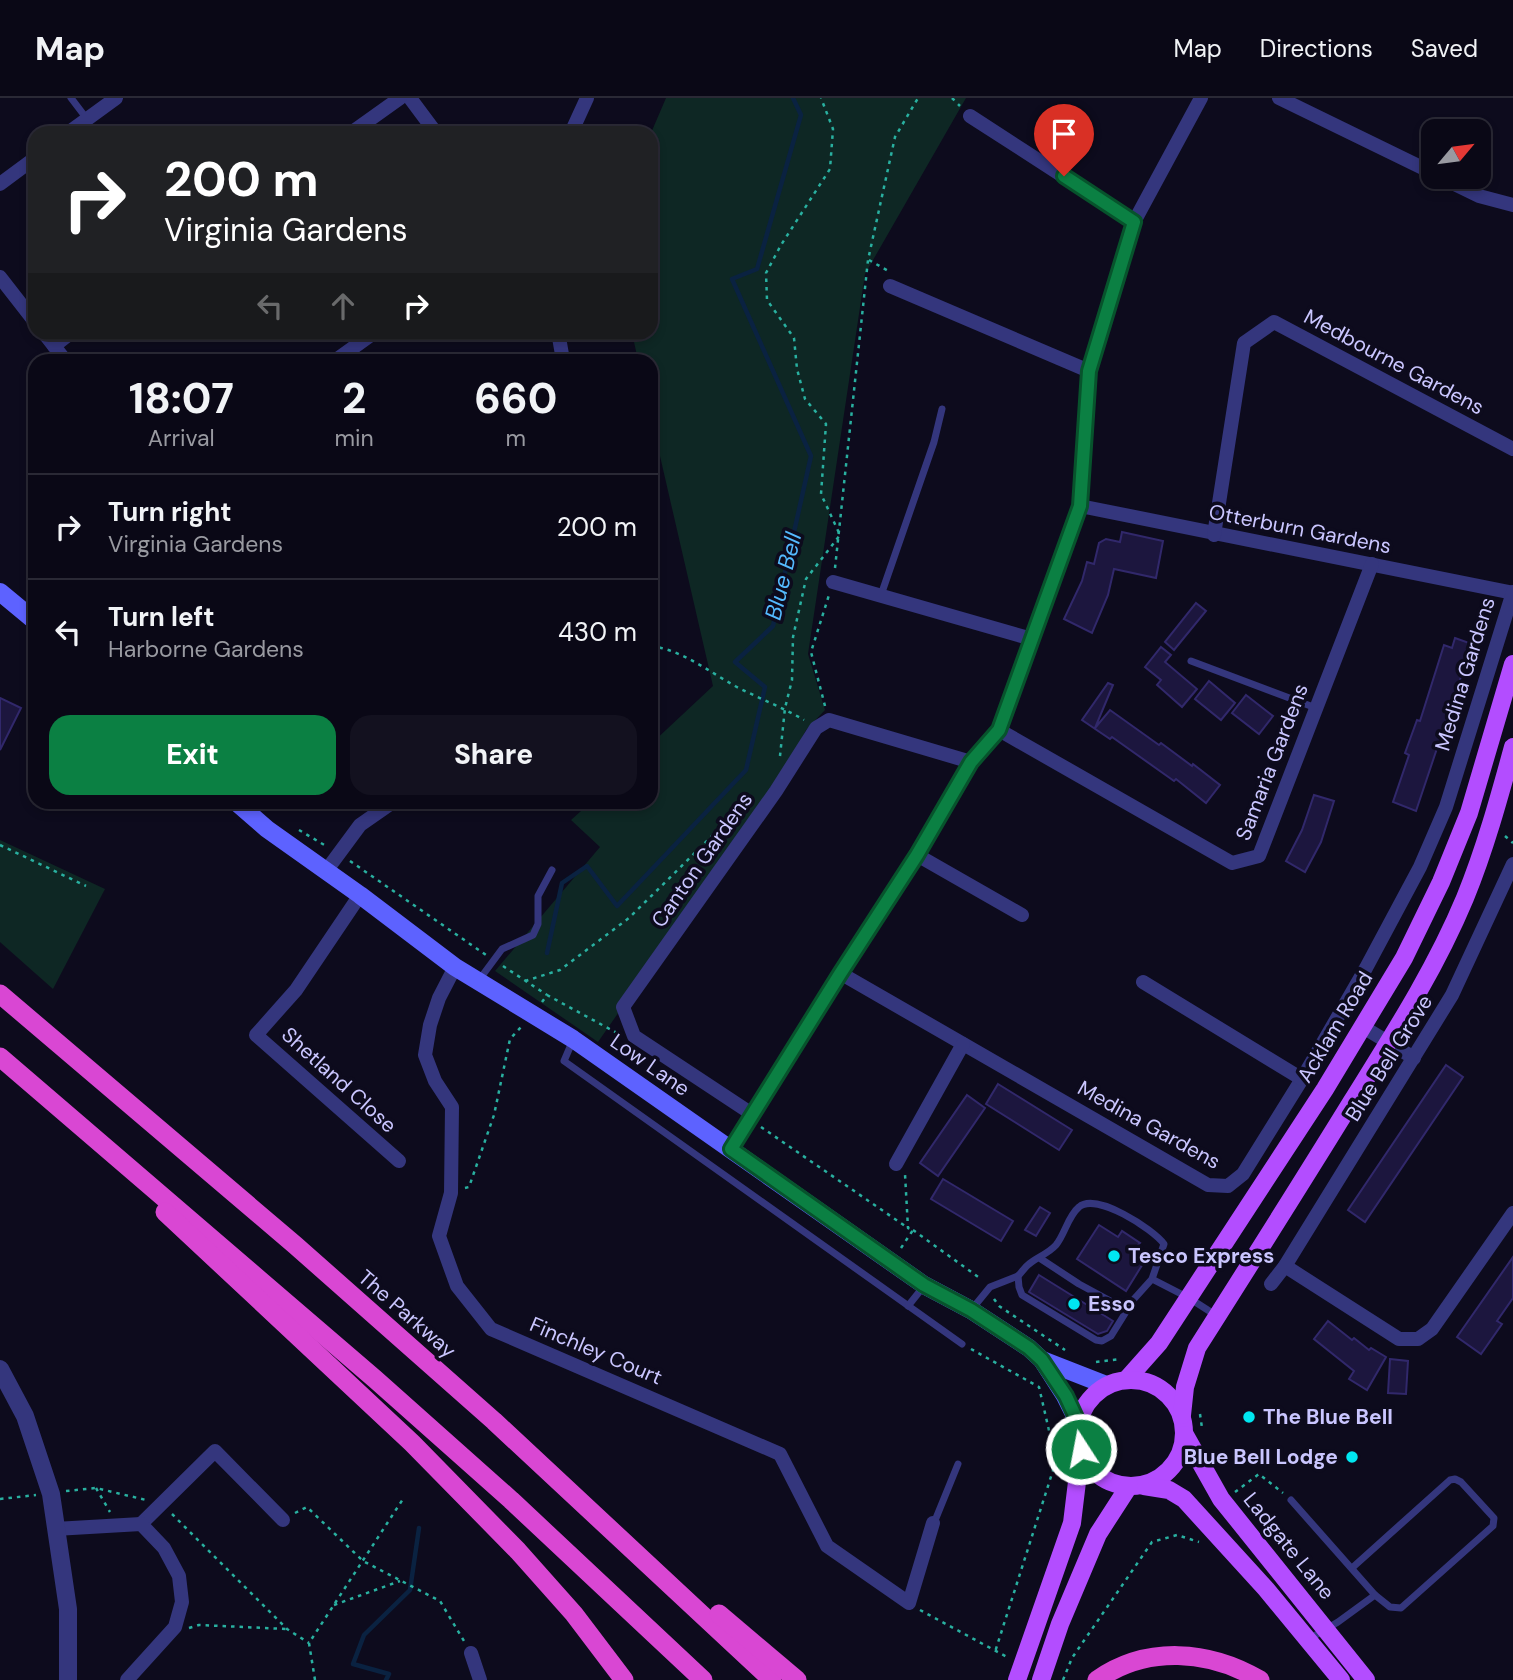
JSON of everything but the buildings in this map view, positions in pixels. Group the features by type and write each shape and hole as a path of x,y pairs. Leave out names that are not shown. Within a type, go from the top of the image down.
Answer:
{"highway":[{"name":"The Parkway","path":"0,994 295,1245 588,1507 772,1680"},
{"path":"0,1057 511,1500 703,1680"},
{"path":"68,1114 187,1235 329,1364 518,1550 574,1614 624,1680"},
{"path":"588,1507 797,1680"},
{"path":"1097,1680 1136,1659 1172,1655 1208,1658 1240,1668 1260,1680"}],"main road":[{"path":"0,592 28,615"},
{"name":"Acklam Road","path":"1127,1379 1159,1343 1189,1298 1363,1027 1404,958 1441,882 1469,813 1513,664"},
{"path":"1041,1680 1060,1624 1098,1534 1137,1486 1169,1470 1178,1459 1185,1436 1182,1415 1185,1387 1197,1348 1425,981 1465,898 1491,826 1513,747"},
{"name":"Low Lane","path":"244,809 267,830 360,895 455,967 573,1039 924,1285 971,1310 1029,1348 1042,1360 1066,1396 1079,1424"},
{"name":"Low Lane","path":"1042,1360 1106,1385"},
{"path":"1020,1672 1072,1523 1081,1449 1079,1424 1088,1402 1106,1385 1127,1379 1144,1381 1160,1388 1173,1399 1182,1415"},
{"name":"Ladgate Lane","path":"1185,1436 1222,1499 1366,1680"},
{"path":"1081,1449 1088,1463 1099,1475 1113,1482 1137,1486"},
{"name":"Ladgate Lane","path":"1137,1486 1169,1490 1184,1499 1266,1588 1341,1680"}],"street":[{"path":"78,126 116,98"},
{"path":"361,126 400,98"},
{"path":"410,98 431,126"},
{"path":"575,126 587,98"},
{"path":"731,1149 917,855 971,762 999,730 1080,506 1089,371 1134,222 1201,98"},
{"path":"1279,98 1421,167"},
{"path":"970,116 1134,222"},
{"path":"0,184 28,163"},
{"path":"1466,189 1513,205"},
{"path":"0,277 28,313"},
{"path":"890,286 1089,371"},
{"name":"Medbourne Gardens","path":"1214,535 1244,343 1274,322 1513,449"},
{"path":"49,340 60,354"},
{"path":"54,346 62,340"},
{"path":"344,354 364,340"},
{"name":"Otterburn Gardens","path":"1080,506 1513,593"},
{"name":"Samaria Gardens","path":"999,730 1233,863 1259,856 1372,564"},
{"path":"833,582 1032,639"},
{"name":"Medina Gardens","path":"840,974 1208,1185 1228,1186 1243,1174 1302,1079 1420,867 1446,807 1513,593"},
{"path":"823,724 971,762"},
{"name":"Canton Gardens","path":"634,1036 624,1007 823,724"},
{"path":"326,871 360,825 383,809"},
{"path":"917,855 1022,915"},
{"name":"Blue Bell Grove","path":"1271,1284 1285,1266 1452,995 1513,864"},
{"name":"Shetland Close","path":"360,895 296,990 256,1035 399,1161"},
{"name":"Finchley Court","path":"455,967 436,1007 425,1055 435,1081 452,1107 451,1194 439,1236 457,1286 491,1329 780,1454 827,1546 909,1603"},
{"path":"1143,982 1302,1079"},
{"path":"1363,1027 1413,1058"},
{"path":"634,1036 751,1117"},
{"path":"896,1164 963,1044"},
{"path":"1285,1266 1399,1339 1418,1339 1432,1329 1513,1213"},
{"path":"0,1369 25,1416 51,1494 68,1609 68,1680"},
{"path":"55,1529 141,1524 215,1451 283,1520"},
{"path":"909,1603 933,1523"},
{"path":"127,1680 175,1627 182,1602 179,1576 164,1548 141,1524"},
{"path":"471,1653 480,1680"}],"lane":[{"path":"71,98 87,119"},
{"path":"881,596 934,442 942,409"},
{"path":"1191,661 1316,708"},
{"path":"478,981 502,949 533,935 538,924 538,896 552,870"},
{"path":"573,1039 565,1061 962,1343"},
{"path":"971,1310 990,1287 1018,1276 1031,1261 1041,1259 1057,1244 1078,1207 1089,1202 1101,1203 1156,1233 1164,1244 1152,1279 1127,1310 1111,1336 1102,1341 1096,1340 1022,1295 1018,1276"},
{"path":"1041,1259 1079,1284 1127,1310"},
{"path":"1152,1279 1217,1316"},
{"path":"908,1306 924,1285"},
{"path":"933,1523 958,1464"},
{"path":"1291,1500 1375,1595 1390,1607 1401,1608 1493,1526 1494,1518 1461,1482 1450,1480 1352,1568"},
{"path":"1308,1639 1375,1595"}],"path":[{"path":"821,98 833,129 830,169 781,245 766,274 766,287 767,300 794,338 797,369 805,399 826,424 821,494 840,535"},
{"path":"823,724 811,652 833,582 840,535 868,260 895,137 918,98"},
{"path":"868,260 890,270 890,286"},
{"path":"779,763 785,709 792,680 793,637 806,579 840,535"},
{"path":"658,647 670,648 738,687 823,724"},
{"path":"525,981 560,970 629,918 713,835 745,813"},
{"path":"296,828 339,854 547,995 617,1033 634,1036"},
{"path":"0,845 86,886"},
{"path":"451,1194 469,1187 494,1115 510,1039 547,995"},
{"path":"751,1117 912,1230 892,1263"},
{"path":"896,1164 905,1173 908,1228"},
{"path":"962,1343 1039,1387 1056,1461 995,1652"},
{"path":"1199,1406 1201,1426 1206,1438"},
{"path":"1235,1492 1259,1474 1291,1500"},
{"path":"315,1680 309,1643 403,1499"},
{"path":"283,1520 307,1507 363,1561 440,1601 471,1653"},
{"path":"1063,1680 1072,1658 1152,1542 1177,1535 1207,1544"},
{"path":"333,1605 400,1581"},
{"path":"909,1603 995,1652 1020,1672"},
{"path":"164,1639 199,1625 287,1629"}],"green space":[{"path":"666,98 966,98 865,274 808,654 825,710 806,730 775,788 598,1042 495,971 600,847 571,820 583,809 658,809 658,737 713,686 658,447 658,354 637,354 634,340 658,340 658,126 654,126"},
{"path":"0,840 105,889 53,989 0,942"}],"waterway":[{"name":"Blue Bell","path":"547,953 562,883 587,866 617,906 746,770 765,687 735,662 773,626 811,456 732,279 757,269 801,115 793,98"},
{"path":"386,1680 389,1674 353,1664 364,1635 410,1590 419,1528"}],"place":[{"name":"Tesco Express","path":"1114,1256"},
{"name":"Esso","path":"1074,1304"},
{"name":"The Blue Bell","path":"1249,1417"},
{"name":"Blue Bell Lodge","path":"1352,1457"}],"route":[{"path":"1064,176 1134,222 1089,371 1080,506 999,730 971,762 917,855 731,1149 924,1285 971,1310 1029,1348 1042,1360 1066,1396 1079,1424 1081,1449"}]}
